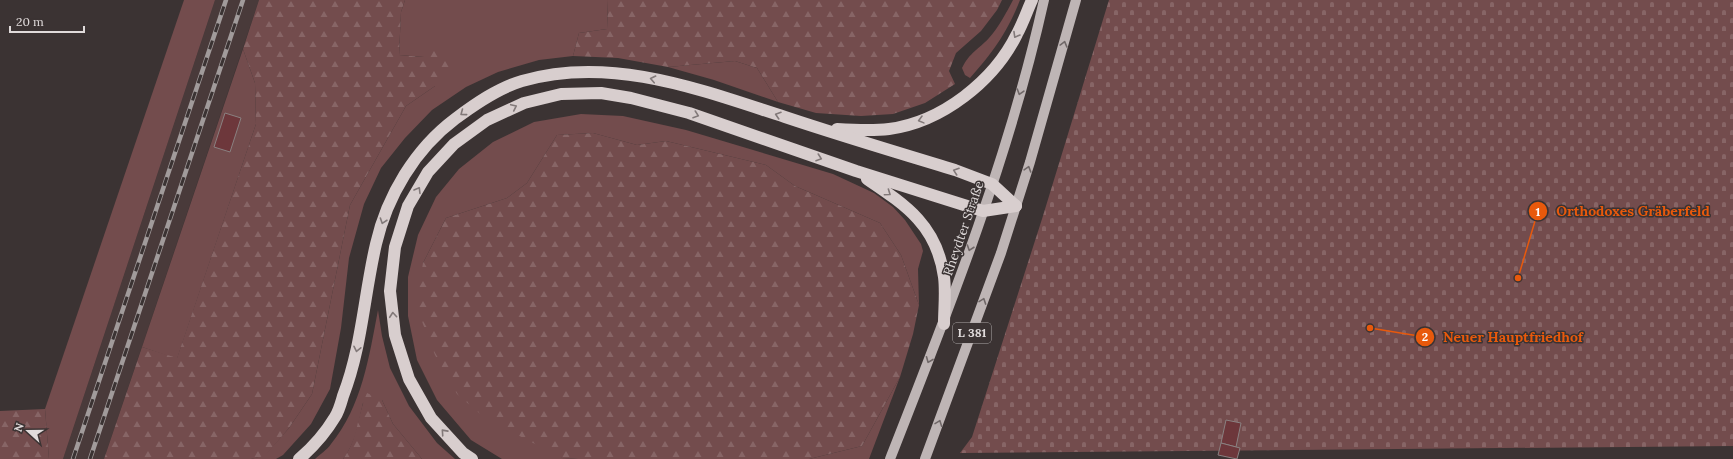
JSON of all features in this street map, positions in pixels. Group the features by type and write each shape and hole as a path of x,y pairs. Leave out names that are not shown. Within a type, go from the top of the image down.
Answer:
{"highway":[{"path":"815,127 852,130 889,129 928,118 968,94 992,71 1017,35 1032,0"},
{"path":"299,459 309,451 335,417 352,374 376,243 390,202 412,161 442,128 479,101 521,81 561,73 595,72 634,75 695,88 815,127 956,170 992,184 1016,206"},
{"path":"472,459 464,454 431,418 409,379 394,335 390,291 395,248 408,206 428,172 454,144 487,120 524,103 561,94 601,93 631,98 689,113 856,171 983,211 1016,206"},
{"path":"856,171 899,201 923,224 940,257 944,279 944,324"}],"main road":[{"name":"Rheydter Straße","path":"890,459 944,324 983,211 1034,45 1044,0"},
{"name":"L 381","path":"925,459 1001,253 1062,55 1076,0"}],"shaded area":[{"path":"215,0 259,0 104,459 63,459"}],"green space":[{"path":"184,0 215,0 63,459 49,459 45,409"},
{"path":"259,0 405,0 401,12 399,55 424,57 436,43 455,62 435,86 406,106 350,205 312,394 289,428 265,456 251,459 104,459 142,347 177,358 256,124 255,83 243,49"},
{"path":"405,0 608,0 607,29 579,33 573,56 539,60 498,72 466,87 432,110 405,138 381,168 364,204 349,258 341,328 330,389 311,424 283,455 276,459 251,459 265,455 289,428 312,394 350,205 406,106 435,86 424,57 399,55 401,12"},
{"path":"608,0 1002,0 997,10 981,31 956,53 949,71 955,84 925,103 893,114 861,116 816,113 778,102 757,68 735,61 668,67 618,58 573,56 579,33 607,29"},
{"path":"1013,0 1020,0 1005,32 986,59 970,78 965,75 962,68 971,55 996,29"},
{"path":"1109,0 1733,0 1733,446 960,453 972,437 1042,219"},
{"path":"243,49 255,83 256,124 177,359 142,347"},
{"path":"735,61 757,68 778,102 714,80 668,67"},
{"path":"581,114 623,116 686,130 833,174 874,193 893,207 905,220 921,244 923,251 918,269 919,305 901,255 880,223 795,186 766,165 666,141 637,145 593,133 557,135 527,183 507,198 446,218 423,263 562,458 578,459 502,459 471,440 437,400 417,360 408,316 408,277 418,235 436,197 459,169 493,142 534,122"},
{"path":"593,133 637,145 666,141 766,165 795,186 880,223 901,255 919,305 913,334 900,377 862,446 809,459 562,458 485,418 457,394 435,355 416,306 423,263 446,218 507,198 527,183 557,135"},
{"path":"378,310 382,336 390,368 409,406 437,443 455,459 422,459 393,424 382,400 363,403 354,440 343,459 315,459 329,446 342,429 350,414 363,380"},
{"path":"900,377 869,459 809,459 862,446"},
{"path":"367,393 382,400 393,424 422,459 343,459 355,436"},
{"path":"45,409 49,459 0,459 0,411"}],"building":[{"path":"225,113 241,118 230,152 214,147"},
{"path":"1226,420 1241,423 1236,447 1221,443"},
{"path":"1221,443 1240,448 1237,459 1218,455"}],"railway":[{"path":"73,459 226,0"},
{"path":"90,459 243,0"}],"place":[{"name":"Orthodoxes Gräberfeld","path":"1518,278"},
{"name":"Neuer Hauptfriedhof","path":"1370,328"}]}
